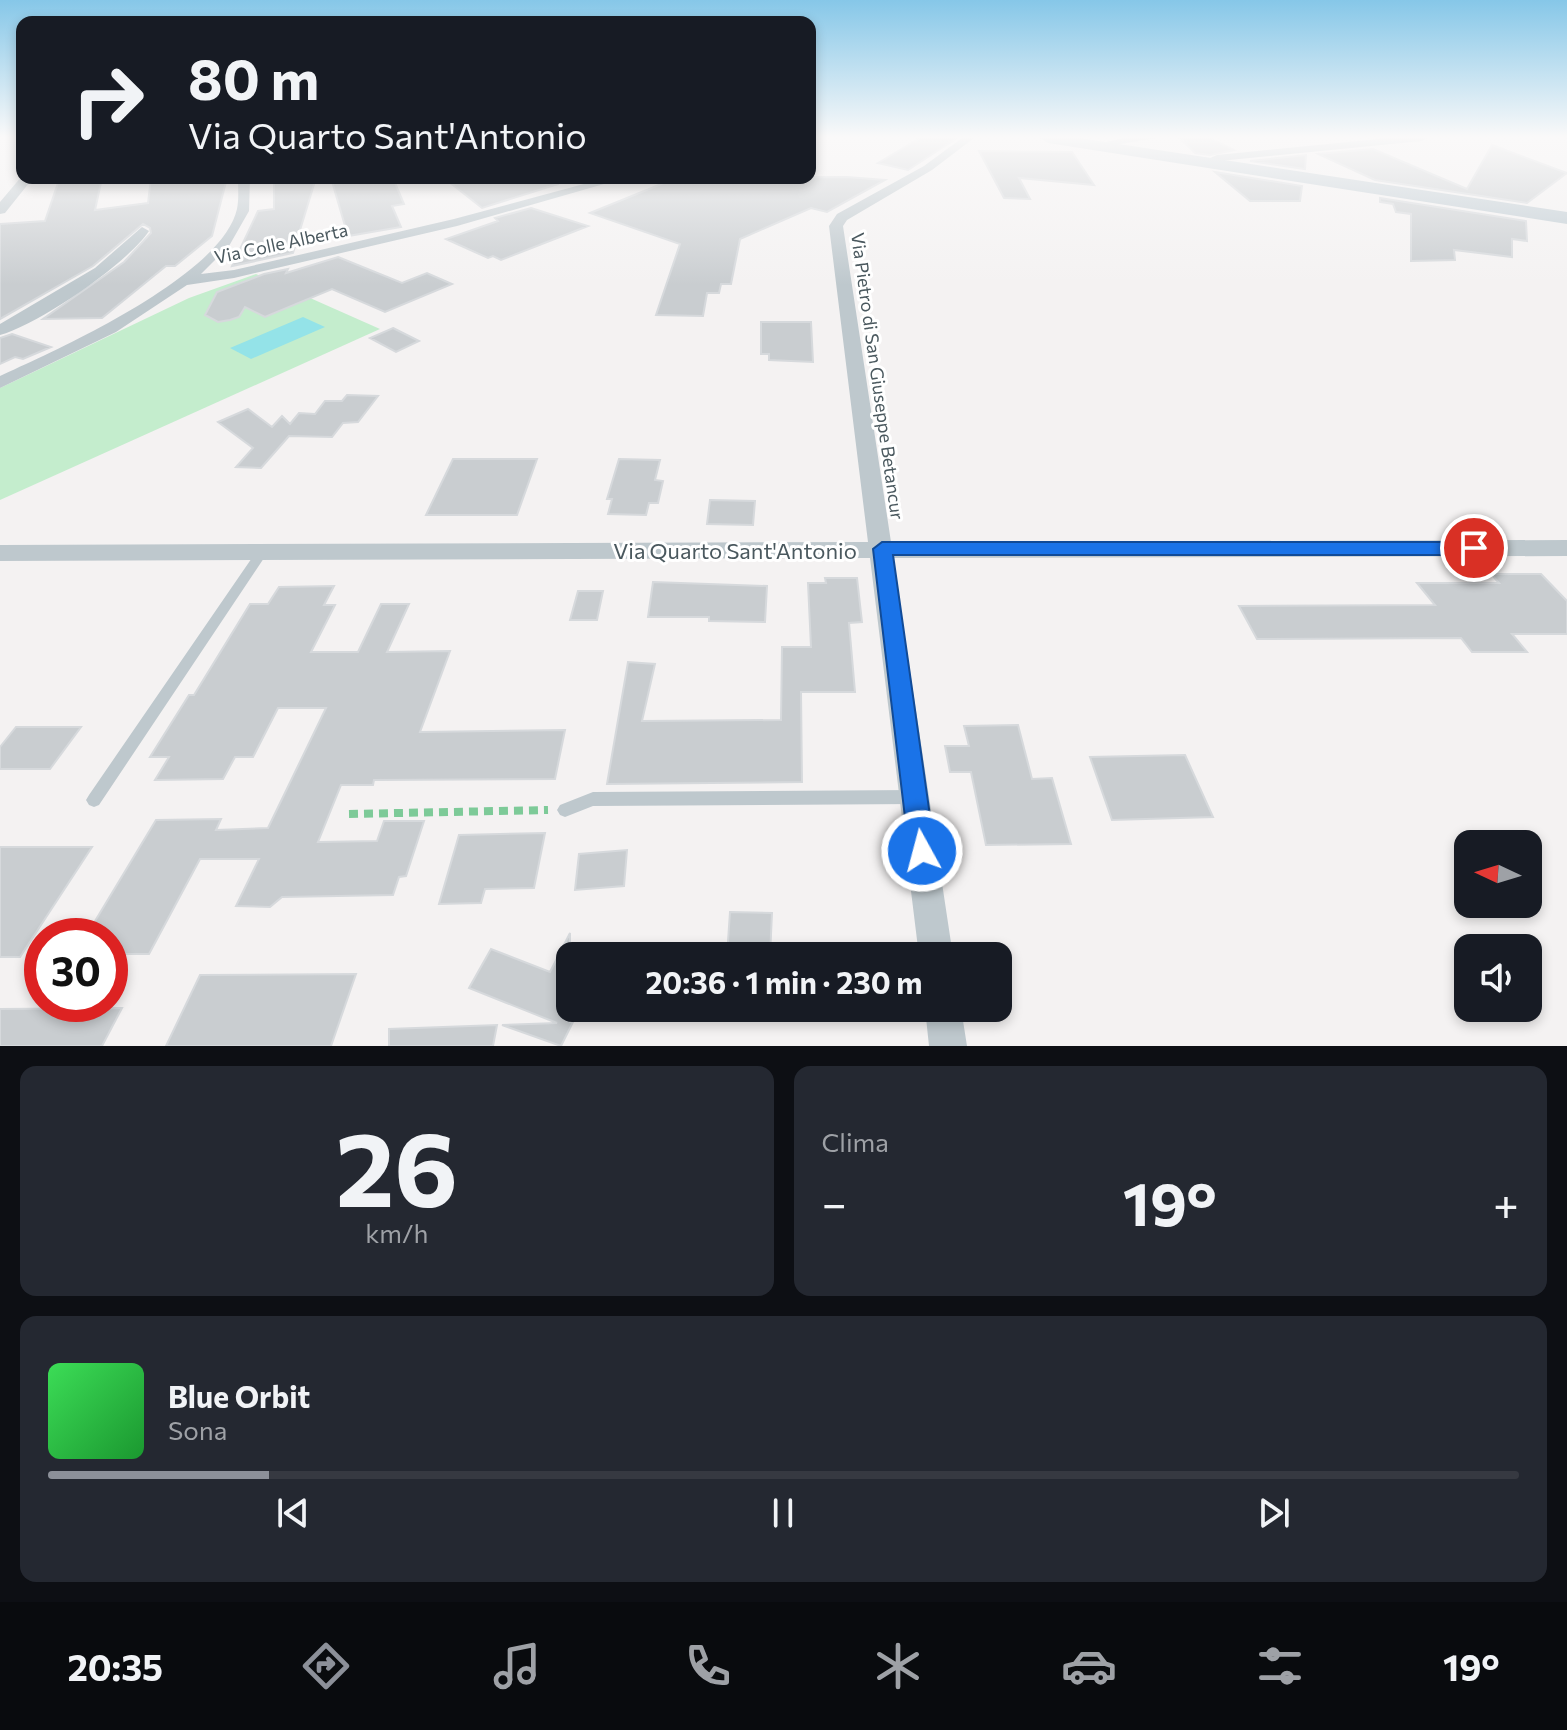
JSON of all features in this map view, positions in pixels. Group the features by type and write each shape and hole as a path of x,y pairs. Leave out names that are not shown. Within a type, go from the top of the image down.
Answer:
{"main road":[{"path":"1367,187 1567,218"}],"street":[{"path":"0,210 20,187"},
{"path":"0,383 131,318 184,281 217,248 237,222 244,204 244,187"},
{"name":"Via Colle Alberta","path":"184,281 234,274 457,222 587,187"},
{"name":"Via Pietro di San Giuseppe Betancur","path":"882,549 836,224 842,217 895,187"},
{"path":"0,330 92,275 130,246 142,231"},
{"name":"Via Quarto Sant'Antonio","path":"0,553 1567,548"},
{"path":"882,549 934,942"},
{"path":"945,1022 948,1046"}],"lane":[{"path":"94,800 262,552"},
{"path":"565,810 593,799 915,797"}],"path":[{"path":"349,814 565,810"}],"green space":[{"path":"256,274 380,329 0,500 0,388 189,298"}],"water":[{"path":"303,317 325,327 251,359 230,348"}],"building":[{"path":"57,187 100,187 95,210 148,203 150,187 225,187 212,236 175,266 166,266 102,318 43,319 124,262 151,233 150,228 143,224 93,266 0,319 0,224 45,221"},
{"path":"274,187 313,187 293,253 232,266 258,211 274,209"},
{"path":"334,187 397,187 404,204 392,206 401,227 348,236"},
{"path":"455,187 549,187 482,208"},
{"path":"654,187 873,187 827,212 811,208 740,239 731,284 721,284 719,293 707,293 703,316 656,315 680,244 590,213"},
{"path":"998,187 1024,187 1030,199 1004,198"},
{"path":"1233,187 1302,187 1300,201 1250,201"},
{"path":"1420,187 1549,187 1527,203"},
{"path":"1380,198 1526,221 1527,241 1512,239 1512,257 1454,250 1455,260 1411,261 1411,214 1396,212 1393,204 1380,202"},
{"path":"531,208 588,226 501,260 493,256 488,258 446,239 498,221 495,218"},
{"path":"338,257 402,283 427,273 452,284 385,312 332,289 265,317 245,307 239,317 230,320 218,322 205,315 217,292 264,274 288,269 286,273"},
{"path":"761,322 811,322 813,362 769,360 769,354 761,354"},
{"path":"393,328 419,341 396,352 370,338"},
{"path":"12,334 51,347 23,359 15,357 0,364 0,338"},
{"path":"347,395 378,396 358,422 343,423 332,437 289,436 261,468 236,467 253,448 218,422 248,409 272,427 282,416 290,424 299,413 315,414 325,401 342,401"},
{"path":"453,459 537,459 517,515 426,515"},
{"path":"619,459 660,460 655,480 663,481 658,503 649,503 646,515 608,514 612,499 607,499"},
{"path":"710,500 755,501 753,525 707,524"},
{"path":"1491,574 1541,574 1567,601 1567,634 1512,634 1527,652 1472,652 1461,638 1257,639 1239,606 1435,605 1417,583 1499,583"},
{"path":"825,578 857,578 862,622 849,623 855,692 801,692 802,782 607,784 628,662 655,664 642,721 781,720 782,647 811,647 808,583 826,583"},
{"path":"653,582 767,586 765,622 709,621 709,617 648,617"},
{"path":"334,586 324,605 335,605 311,652 358,652 381,604 409,604 387,652 450,651 420,732 565,730 555,779 374,780 373,785 341,785 318,842 377,841 384,821 424,821 406,876 399,877 393,895 282,897 270,907 236,906 259,859 200,859 149,954 128,954 128,918 97,918 156,820 221,819 216,830 268,828 326,708 278,708 253,757 235,757 223,779 155,780 169,757 150,757 189,695 194,695 250,604 268,604 279,587"},
{"path":"578,591 603,591 597,620 570,620"},
{"path":"1018,725 1032,779 1052,778 1071,844 986,845 971,772 950,772 945,746 969,746 964,726"},
{"path":"16,727 81,727 50,769 0,769 0,747"},
{"path":"1185,755 1213,817 1112,820 1090,757"},
{"path":"545,833 534,888 485,889 481,903 439,904 459,835"},
{"path":"0,847 92,847 46,918 24,918 24,951 20,957 0,957"},
{"path":"627,850 624,886 575,890 579,854"},
{"path":"730,912 772,913 771,942 728,942"},
{"path":"491,949 550,972 556,960 556,1022 573,1022 561,1046 502,1025 557,1023 469,988"},
{"path":"356,974 331,1046 166,1046 200,975"},
{"path":"0,1009 24,1009 24,1022 115,1022 102,1046 0,1046"},
{"path":"497,1025 493,1046 389,1046 389,1029"}],"route":[{"path":"922,851 882,549 1474,548"}]}
